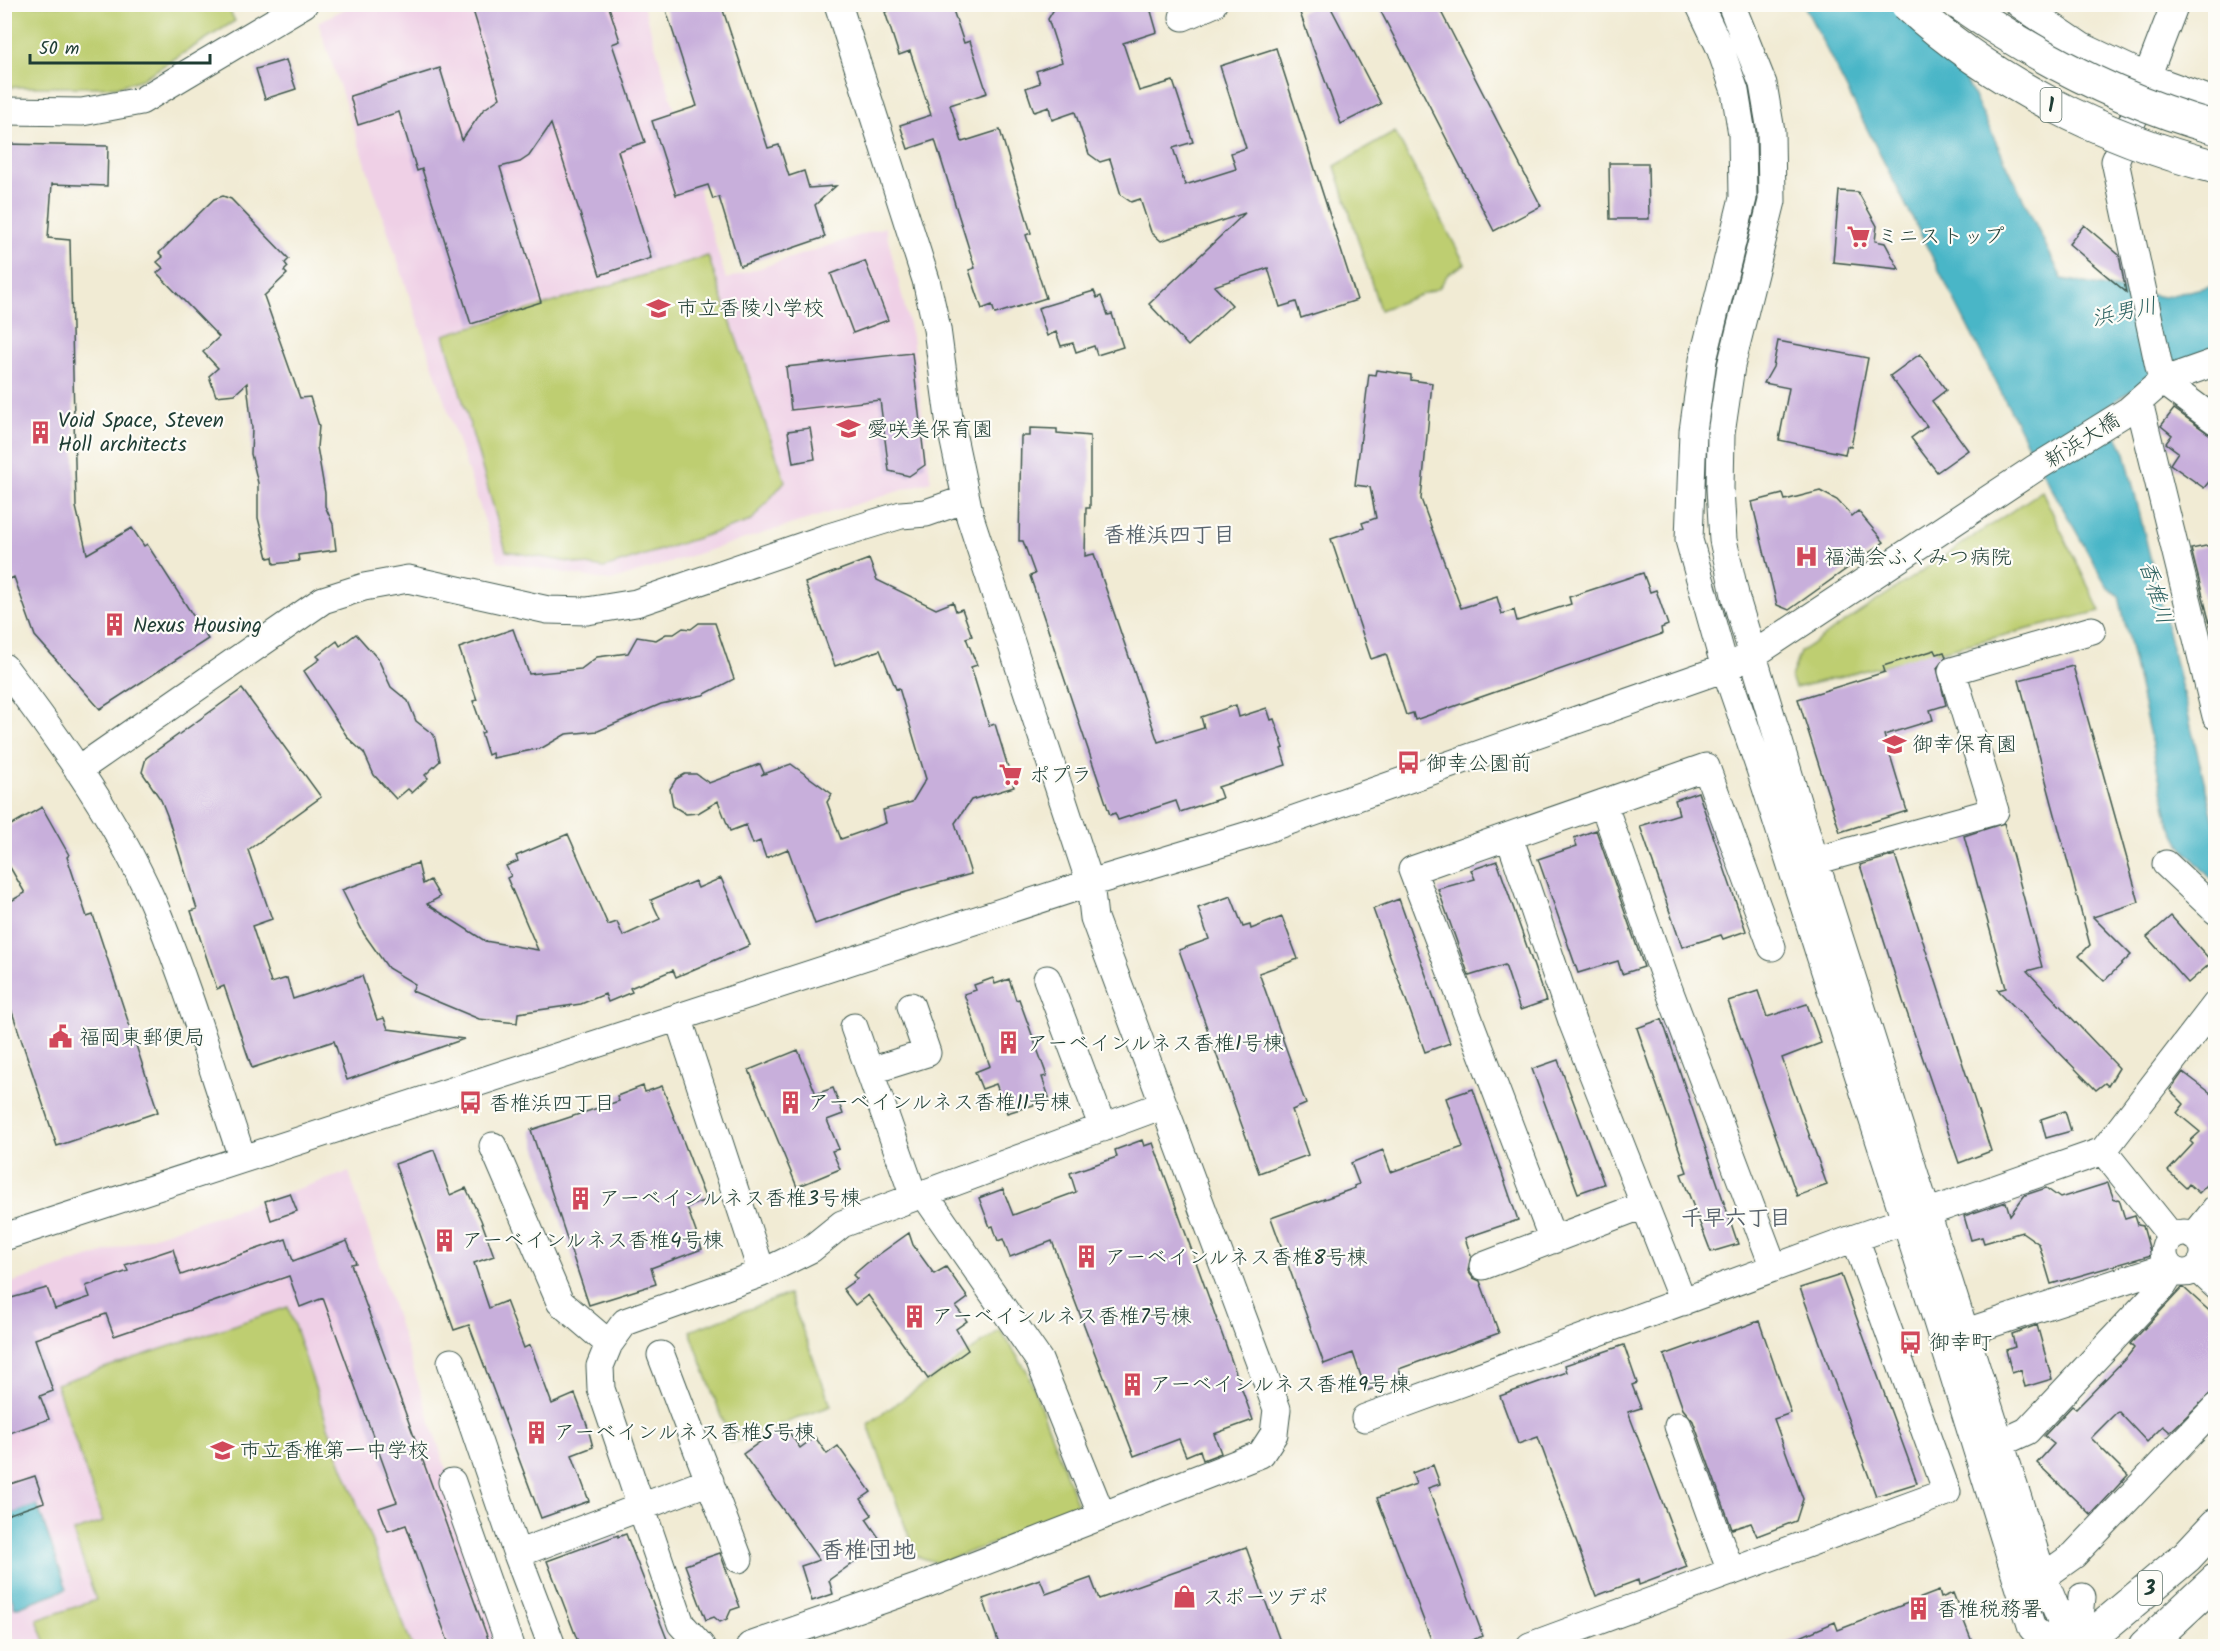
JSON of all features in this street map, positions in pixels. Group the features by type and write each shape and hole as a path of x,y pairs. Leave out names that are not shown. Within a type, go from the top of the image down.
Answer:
{"highway":[{"name":"1","path":"1907,4 1985,66 2049,104 2116,134 2182,158 2216,166"},
{"name":"1","path":"1960,4 2006,36 2069,72 2131,100 2216,128"},
{"name":"3","path":"2078,1647 2187,1557 2216,1525"},
{"name":"3","path":"2145,1647 2216,1580"}],"street":[{"path":"4,111 82,112 141,100 304,4"},
{"path":"750,1647 916,1588 1261,1454 1274,1434 1277,1409 1094,918 1090,883 966,499 949,418 937,329 926,280 838,4"},
{"path":"1183,17 1213,4"},
{"path":"1699,4 1720,48 1735,91 1742,134 1743,198 1703,360 1692,454 1689,540 1725,668 1917,1217 1966,1332 2043,1577 2060,1618 2064,1647"},
{"path":"1731,4 1763,84 1771,131 1772,201 1731,366 1721,434 1720,488 1723,540 1736,599 1815,861 2032,1628 2053,1647"},
{"path":"2019,4 2081,46 2147,77 2216,102"},
{"path":"2175,4 2147,77 2144,93 2115,161 2162,381 2216,421"},
{"path":"2162,381 2216,362"},
{"name":"新浜大橋","path":"4,1237 242,1157 1090,883 1249,835 1725,668 1753,655 2034,469 2134,406 2162,381"},
{"path":"2134,406 2216,716"},
{"path":"78,770 323,600 364,587 408,579 548,609 587,611 636,603 826,538 901,515 926,513 966,499"},
{"path":"2189,614 2216,633"},
{"path":"1815,861 1995,810 1952,671 2092,630"},
{"path":"4,667 111,819 159,916 242,1157"},
{"path":"1552,1240 1412,870 1706,767 1772,946"},
{"path":"1603,803 1668,987 1774,1268"},
{"path":"1509,836 1573,1024 1683,1302"},
{"path":"2166,864 2216,912"},
{"path":"1047,979 1102,1128"},
{"path":"1365,1418 1864,1235 2103,1151 2216,1004"},
{"path":"870,1071 927,1053 911,1006"},
{"path":"678,1017 762,1273"},
{"path":"854,1028 919,1196 1039,1360 1102,1516"},
{"path":"700,1647 681,1624 601,1389 600,1366 609,1344 625,1322 762,1273 811,1249 842,1224 1163,1105"},
{"path":"493,1146 560,1302 609,1344"},
{"path":"2001,1443 2027,1431 2163,1286 2188,1272 2203,1251 2183,1237 2103,1151"},
{"path":"1483,1266 1644,1205"},
{"path":"2188,1272 2164,1248 2183,1237 2216,1209"},
{"path":"1530,1647 1947,1492 1864,1235"},
{"path":"1966,1332 2188,1272"},
{"path":"661,1355 739,1559"},
{"path":"451,1362 517,1554 552,1647"},
{"path":"2043,1577 2074,1555 2216,1407"},
{"path":"1678,1426 1731,1572"},
{"path":"517,1554 710,1481"},
{"path":"452,1482 510,1647"},
{"path":"2078,1647 2082,1597"}],"shaded area":[{"name":"市立香陵小学校","path":"353,5 643,5 726,279 885,227 912,336 931,481 610,581 498,561 318,22"},
{"name":"市立香椎第一中学校","path":"349,1172 504,1646 16,1646 5,1615 5,1285"}],"green space":[{"path":"4,5 218,5 228,8 235,21 142,79 116,87 5,87"},
{"path":"1395,132 1465,264 1448,274 1439,288 1380,310 1335,166"},
{"path":"708,256 785,481 751,521 604,568 506,551 444,335"},
{"path":"2042,491 2100,611 1795,688 1791,678 1800,652"},
{"path":"789,1294 831,1406 731,1443 690,1331"},
{"path":"288,1307 334,1444 412,1646 47,1646 37,1620 96,1600 73,1532 103,1522 56,1384"},
{"path":"1000,1330 1027,1371 1077,1503 1068,1517 938,1563 916,1556 868,1424"}],"water":[{"path":"1804,5 1925,5 1969,86 2062,279 2164,297 2215,285 2215,353 2186,362 2158,375 2105,408 2125,453 2215,826 2215,883 2181,846 2169,822 2119,596 2108,588 2033,455"},
{"path":"37,1504 67,1589 15,1608 5,1579 4,1516"}],"building":[{"path":"471,4 608,4 620,41 612,44 645,142 618,151 651,258 600,275 551,124 529,156 520,162 500,167 541,302 471,324 422,169 417,171 399,112 358,125 350,96 440,68 462,140 483,110 500,98"},
{"path":"664,4 721,4 768,148 779,145 789,176 804,171 809,188 836,186 815,205 825,237 740,266 719,197 713,199 708,185 676,195 652,121 697,106"},
{"path":"891,4 951,4 964,43 970,41 987,93 950,105 962,142 1000,130 1031,233 1026,235 1046,298 995,314 992,305 982,309 969,270 975,268 935,140 908,149 900,125 931,115 910,51 899,55 885,12 893,9"},
{"path":"1057,4 1149,4 1157,32 1123,43 1139,91 1173,81 1193,142 1173,148 1185,185 1236,169 1231,153 1246,148 1220,66 1276,48 1357,300 1301,318 1296,302 1280,307 1268,268 1214,286 1232,305 1188,346 1149,304 1245,213 1161,241 1151,232 1140,199 1131,202 1121,195 1110,159 1100,162 1089,154 1075,112 1052,120 1049,107 1034,112 1026,88 1040,83 1036,71 1062,62 1048,19"},
{"path":"1318,4 1329,4 1381,104 1341,124 1300,13"},
{"path":"1377,4 1437,4 1541,206 1494,231"},
{"path":"286,60 296,89 265,99 256,69"},
{"path":"4,144 108,146 107,186 52,184 48,238 70,240 76,507 87,554 132,528 144,546 147,544 208,639 100,709 35,636 14,577 8,580 4,569"},
{"path":"1609,163 1648,163 1649,219 1610,219"},
{"path":"1839,191 1858,192 1877,226 1875,241 1885,243 1899,269 1833,262"},
{"path":"223,196 231,199 289,259 285,263 288,267 284,271 287,274 264,296 300,398 310,397 319,426 317,447 325,506 333,524 336,550 298,555 299,561 274,564 273,557 268,558 258,518 258,483 251,454 252,428 247,383 235,394 216,396 209,376 218,368 203,352 219,337 157,273 163,268 157,262 163,257 159,253 214,199"},
{"path":"2084,225 2119,255 2126,292 2069,244"},
{"path":"865,261 888,320 853,333 831,274"},
{"path":"1094,291 1097,298 1101,296 1108,315 1112,314 1123,347 1097,355 1094,346 1076,352 1073,343 1061,346 1056,332 1047,336 1038,308"},
{"path":"1778,341 1868,358 1851,447 1847,446 1845,454 1779,440 1789,388 1764,383 1773,367"},
{"path":"912,353 925,465 909,476 889,471 880,400 791,410 786,367"},
{"path":"1920,354 1946,390 1932,401 1968,450 1937,472 1911,438 1927,426 1890,376"},
{"path":"1376,370 1411,375 1411,380 1432,383 1421,499 1461,608 1497,597 1502,614 1514,610 1517,621 1571,604 1569,597 1643,573 1650,592 1656,590 1668,625 1661,628 1662,634 1415,720 1413,713 1406,715 1386,654 1371,659 1331,539 1364,528 1362,523 1376,518 1370,487 1355,485 1369,374 1375,375"},
{"path":"2174,409 2216,439 2216,473 2204,488 2170,464 2178,452 2166,443 2172,435 2161,426"},
{"path":"810,428 815,459 793,463 788,431"},
{"path":"1030,428 1057,429 1057,433 1090,436 1090,508 1086,508 1085,556 1094,554 1158,742 1204,728 1201,717 1236,705 1239,717 1267,708 1271,720 1274,719 1284,748 1281,749 1286,765 1218,787 1222,798 1180,812 1176,801 1118,820 1115,813 1110,815 1030,576 1035,574 1023,541 1019,541 1021,436 1030,436"},
{"path":"1820,491 1837,500 1852,516 1858,511 1884,542 1789,610 1777,605 1752,502 1783,494 1785,500"},
{"path":"2216,544 2216,628 2211,628 2191,549"},
{"path":"869,559 877,580 936,609 953,602 956,611 962,609 972,636 966,638 977,665 971,667 989,726 995,724 1014,787 971,800 955,823 971,874 899,894 815,924 788,849 766,858 760,841 753,844 746,825 730,831 718,801 698,813 686,814 673,806 670,789 676,779 685,774 696,774 709,783 760,764 764,773 761,775 791,764 832,794 827,802 841,839 886,823 883,810 912,802 926,779 899,688 896,689 880,650 835,666 805,583"},
{"path":"699,623 715,623 734,679 703,695 661,704 598,731 566,734 542,748 493,758 492,753 488,755 481,733 484,732 473,701 477,700 459,648 513,629 529,674 581,669 597,657 628,653 637,637 656,640 666,634 674,634 683,628 691,629"},
{"path":"356,634 378,659 391,687 408,701 416,721 434,735 440,761 425,775 428,778 412,793 408,789 396,799 374,775 364,753 348,738 304,671 320,659 317,656 337,641 340,646"},
{"path":"1935,650 1937,654 1944,652 1946,657 1937,668 1946,705 1930,710 1933,720 1884,735 1907,811 1840,832 1798,699 1885,672 1883,666"},
{"path":"2073,666 2139,902 2093,917 2131,955 2104,981 2079,956 2090,945 2019,680"},
{"path":"242,689 321,797 248,850 272,919 252,926 271,983 287,978 293,999 362,976 377,1020 384,1018 388,1029 464,1039 347,1080 334,1041 252,1068 224,986 217,989 191,911 197,909 167,815 161,800 142,772 146,758"},
{"path":"1698,792 1746,931 1723,939 1721,935 1682,947 1640,826 1679,814 1675,800"},
{"path":"42,807 69,855 67,857 87,917 93,915 158,1112 57,1146 4,988 4,905 25,893 4,857 4,829"},
{"path":"2004,823 2042,967 2027,971 2119,1068 2108,1086 2105,1083 2096,1090 1998,990 2006,988 1964,836"},
{"path":"1596,830 1644,967 1622,974 1618,961 1578,973 1538,859 1577,846 1574,838"},
{"path":"568,834 608,925 617,922 623,936 660,919 651,900 695,881 698,888 721,878 750,945 676,977 673,970 630,988 632,992 608,1002 605,994 581,1004 518,1013 517,1023 479,1019 412,991 415,984 388,968 364,934 342,890 418,863 423,884 430,880 440,897 427,904 485,941 538,950 507,878 511,876 506,866 518,861 516,856"},
{"path":"1895,855 1991,1151 1959,1163 1903,1001 1860,865"},
{"path":"1497,861 1546,1001 1520,1010 1505,965 1469,976 1438,889 1475,879 1471,870"},
{"path":"1231,896 1243,927 1250,925 1251,929 1282,917 1298,959 1259,973 1306,1104 1292,1110 1308,1155 1259,1173 1179,950 1209,939 1198,908"},
{"path":"1399,899 1450,1043 1425,1052 1373,909"},
{"path":"2171,916 2212,962 2188,983 2147,937"},
{"name":"アーベインルネス香椎1号棟","path":"993,978 995,984 1009,979 1016,1000 1019,999 1047,1076 1042,1077 1050,1100 1007,1113 996,1084 982,1089 975,1072 990,1066 964,994 976,990 974,985"},
{"path":"1758,991 1767,1017 1807,1004 1821,1043 1782,1058 1827,1185 1797,1196 1728,1001"},
{"path":"1662,1019 1738,1244 1711,1252 1681,1174 1687,1172 1637,1028"},
{"name":"アーベインルネス香椎11号棟","path":"798,1050 816,1094 833,1088 843,1114 827,1120 839,1149 832,1151 840,1169 797,1187 749,1070"},
{"path":"1558,1060 1604,1184 1578,1193 1532,1069"},
{"path":"2183,1072 2216,1097 2216,1176 2199,1193 2189,1184 2186,1188 2168,1171 2193,1144 2190,1141 2200,1132 2177,1113 2184,1104 2170,1090"},
{"path":"643,1086 645,1092 662,1086 706,1200 687,1207 702,1249 651,1268 656,1284 589,1305 531,1130 619,1101 617,1096"},
{"path":"1473,1089 1518,1220 1465,1238 1471,1256 1468,1271 1473,1278 1480,1281 1499,1333 1399,1369 1402,1378 1366,1391 1353,1353 1324,1364 1271,1218 1355,1188 1354,1186 1359,1184 1351,1163 1383,1150 1391,1172 1463,1147 1446,1098"},
{"path":"2065,1111 2071,1131 2046,1138 2041,1119"},
{"path":"1142,1140 1144,1146 1153,1143 1253,1420 1214,1434 1221,1453 1203,1460 1200,1450 1186,1456 1179,1439 1134,1456 1052,1241 1010,1257 1003,1239 998,1241 993,1226 990,1227 979,1198 1003,1189 1013,1215 1076,1192 1070,1173 1117,1157 1115,1150"},
{"path":"434,1150 450,1195 466,1188 494,1256 474,1263 489,1308 506,1301 524,1348 530,1345 552,1404 575,1394 593,1447 572,1455 589,1501 541,1518 469,1325 454,1330 395,1164"},
{"path":"2108,1183 2114,1200 2119,1199 2125,1219 2135,1216 2138,1225 2143,1226 2151,1255 2051,1284 2039,1244 2022,1232 1984,1243 1982,1237 1971,1240 1964,1216 2006,1202 2010,1215 2025,1195 2046,1188 2060,1198"},
{"path":"290,1193 297,1211 271,1220 265,1201"},
{"name":"アーベインルネス香椎7号棟","path":"909,1233 913,1245 934,1274 946,1267 968,1298 956,1307 967,1321 956,1329 968,1350 928,1379 868,1295 855,1305 843,1289 857,1279 853,1275 867,1263"},
{"path":"286,1239 293,1261 347,1241 356,1263 351,1264 491,1647 450,1647 406,1525 388,1531 379,1508 397,1502 323,1298 300,1307 289,1276 114,1336 106,1314 35,1339 53,1391 40,1396 49,1419 4,1435 4,1300 47,1288 55,1309 90,1297 86,1286 128,1271 125,1265 173,1249 181,1275"},
{"path":"1841,1275 1917,1483 1876,1496 1800,1288"},
{"path":"2183,1287 2216,1317 2216,1388 2170,1432 2163,1426 2147,1442 2118,1411 2091,1438 2128,1475 2091,1515 2037,1463 2054,1444 2044,1436 2072,1406 2076,1409 2127,1357 2134,1348 2130,1344"},
{"path":"1759,1321 1791,1413 1774,1419 1803,1499 1796,1521 1757,1536 1751,1523 1732,1529 1693,1421 1683,1409 1664,1355"},
{"path":"2037,1325 2052,1379 2025,1387 2021,1370 2012,1373 2006,1350 2015,1347 2012,1334"},
{"path":"1624,1345 1637,1383 1632,1385 1641,1408 1628,1412 1687,1567 1639,1585 1638,1580 1596,1596 1538,1437 1518,1444 1500,1396 1567,1372 1565,1365"},
{"path":"784,1425 800,1448 815,1437 827,1454 838,1446 871,1492 861,1499 872,1515 866,1519 882,1542 829,1580 833,1594 812,1601 801,1566 819,1560 743,1454"},
{"path":"1433,1465 1440,1484 1428,1488 1483,1636 1454,1647 1434,1647 1377,1498 1416,1484 1412,1473"},
{"path":"35,1476 44,1502 4,1516 4,1486"},
{"path":"626,1534 670,1647 580,1647 547,1561"},
{"name":"スポーツデポ","path":"1246,1547 1282,1647 1000,1647 983,1599 1040,1579 1046,1594 1091,1578 1099,1599"},
{"path":"720,1553 740,1607 731,1610 727,1619 720,1622 714,1617 706,1620 685,1565"},
{"name":"香椎税務署","path":"1939,1591 1941,1598 1953,1593 1974,1647 1777,1647 1835,1622 1838,1630"}],"place":[{"name":"ミニストップ","path":"1859,236"},
{"name":"市立香陵小学校","path":"659,308"},
{"name":"愛咲美保育園","path":"849,429"},
{"name":"Void Space, Steven Holl architects","path":"40,432"},
{"name":"福満会ふくみつ病院","path":"1806,557"},
{"name":"Nexus Housing","path":"115,625"},
{"name":"御幸保育園","path":"1894,744"},
{"name":"御幸公園前","path":"1408,763"},
{"name":"ポプラ","path":"1011,775"},
{"name":"福岡東郵便局","path":"61,1037"},
{"name":"アーベインルネス香椎1号棟","path":"1009,1043"},
{"name":"アーベインルネス香椎11号棟","path":"790,1102"},
{"name":"香椎浜四丁目","path":"471,1103"},
{"name":"アーベインルネス香椎3号棟","path":"581,1198"},
{"name":"アーベインルネス香椎4号棟","path":"444,1240"},
{"name":"アーベインルネス香椎8号棟","path":"1087,1257"},
{"name":"アーベインルネス香椎7号棟","path":"914,1316"},
{"name":"御幸町","path":"1911,1342"},
{"name":"アーベインルネス香椎9号棟","path":"1132,1384"},
{"name":"アーベインルネス香椎5号棟","path":"536,1432"},
{"name":"市立香椎第一中学校","path":"222,1450"},
{"name":"スポーツデポ","path":"1185,1597"},
{"name":"香椎税務署","path":"1919,1609"}],"district":[{"name":"香椎浜四丁目","path":"1169,534"},
{"name":"千早六丁目","path":"1736,1217"},
{"name":"香椎団地","path":"868,1550"}],"water label":[{"name":"浜男川","path":"2124,311"},
{"name":"香椎川","path":"2157,592"}]}
